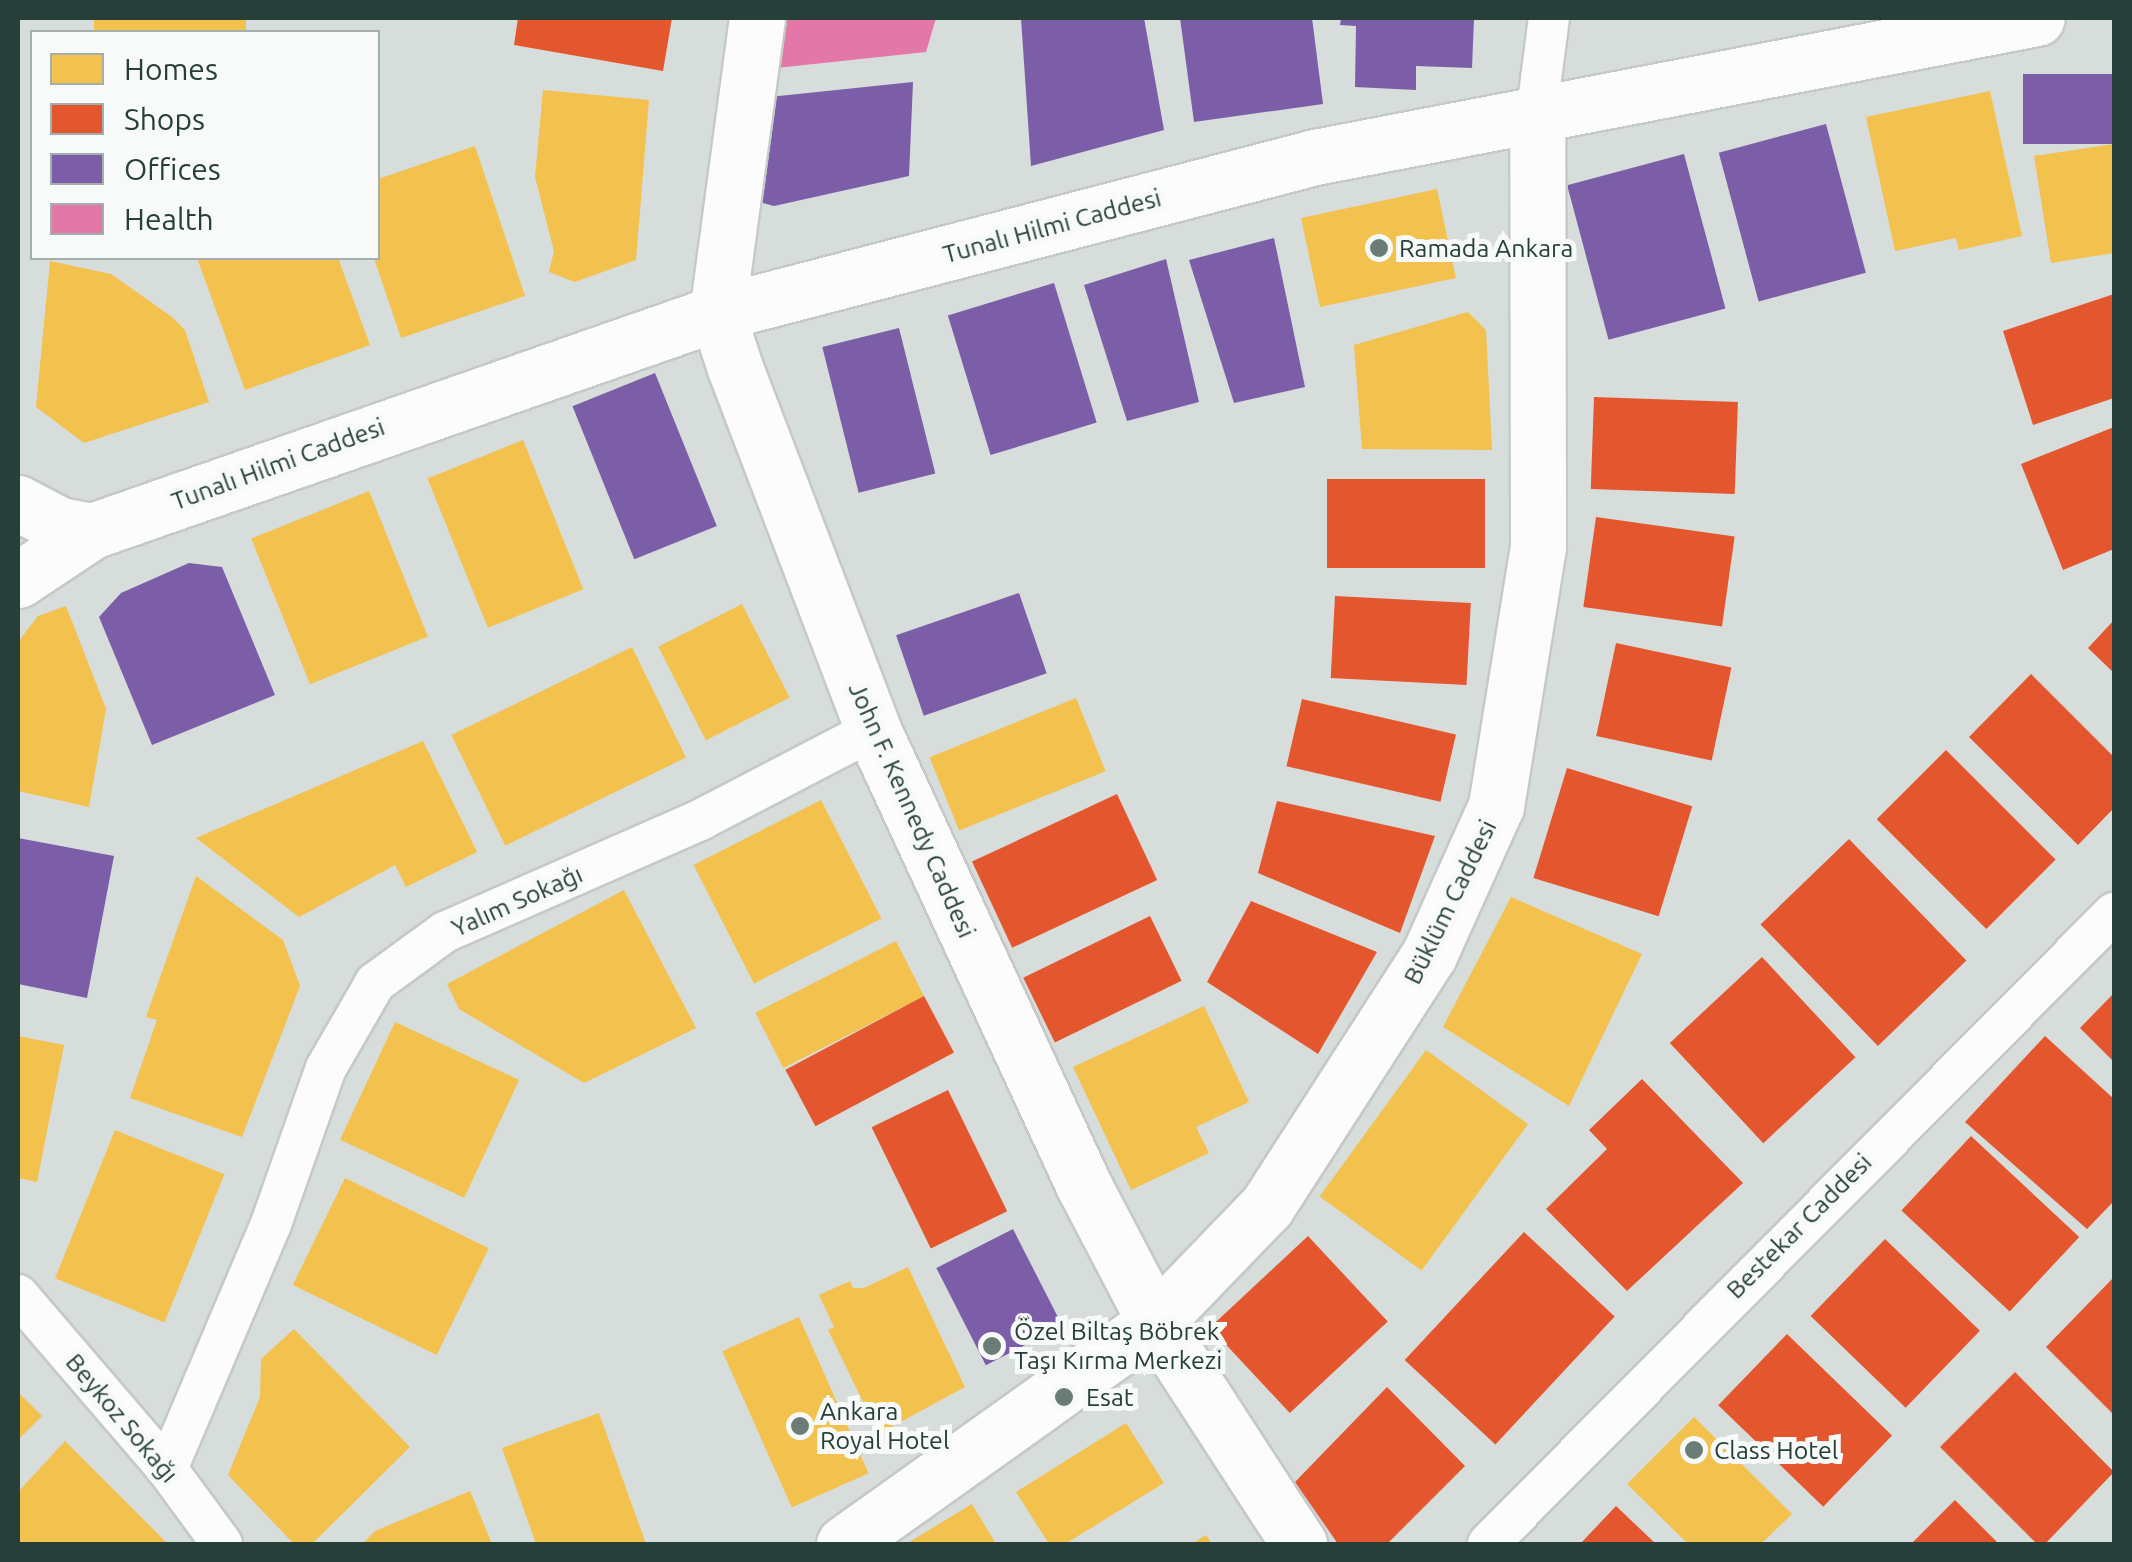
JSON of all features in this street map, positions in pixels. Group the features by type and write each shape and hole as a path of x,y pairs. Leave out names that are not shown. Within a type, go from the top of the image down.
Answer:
{"main road":[{"name":"John F. Kennedy Caddesi","path":"757,18 717,313 873,730 1084,1186 1155,1322 1299,1544"},
{"name":"Tunalı Hilmi Caddesi","path":"18,580 92,530 717,313 1315,157 1536,110 2037,18"},
{"name":"Büklüm Caddesi","path":"844,1544 1155,1322 1267,1206 1352,1080 1429,954 1496,806 1538,548 1536,110"},
{"path":"18,503 60,525 92,530"}],"street":[{"name":"Büklüm Caddesi","path":"1536,110 1549,18"},
{"name":"Yalım Sokağı","path":"168,1470 272,1224 326,1068 375,984 445,932 700,820 873,730"},
{"name":"Bestekar Caddesi","path":"1488,1544 2114,912"},
{"name":"Beykoz Sokağı","path":"18,1295 168,1470 222,1544"}],"shaded area":[{"path":"18,18 2114,18 2114,1544 18,1544"}],"building: Homes":[{"path":"94,18 246,18 246,30 94,30"},
{"path":"543,90 649,100 636,260 575,282 549,272 554,251 535,177"},
{"path":"1990,91 2022,236 1959,250 1956,238 1895,251 1866,117"},
{"path":"2114,144 2114,253 2051,263 2034,156"},
{"path":"475,146 525,296 401,338 375,260 380,260 380,178"},
{"name":"Ramada Ankara","path":"1437,189 1456,278 1320,307 1301,218"},
{"path":"198,260 339,260 370,345 245,390"},
{"path":"50,261 111,274 172,317 185,330 209,402 84,443 36,407"},
{"path":"1468,312 1486,330 1492,450 1362,449 1354,345"},
{"path":"523,440 583,589 488,628 428,479"},
{"path":"369,491 428,637 310,684 251,539"},
{"path":"742,604 790,698 706,740 658,647"},
{"path":"66,606 106,709 89,807 18,791 18,642 38,616"},
{"path":"632,647 686,758 505,846 451,735"},
{"path":"1076,698 1106,771 959,830 930,757"},
{"path":"423,741 477,852 406,887 395,865 299,917 196,838"},
{"path":"821,800 881,919 754,983 694,865"},
{"path":"196,876 283,940 300,986 242,1137 130,1098 157,1020 146,1017"},
{"path":"624,890 696,1028 584,1083 459,1009 447,984"},
{"path":"1511,897 1642,954 1569,1106 1443,1027"},
{"path":"896,941 924,996 783,1068 755,1013"},
{"path":"1204,1006 1249,1102 1196,1127 1209,1153 1131,1190 1073,1067"},
{"path":"395,1022 519,1080 464,1198 340,1140"},
{"path":"18,1036 64,1045 37,1182 18,1178"},
{"path":"1426,1050 1528,1124 1422,1270 1320,1196"},
{"path":"115,1130 224,1174 164,1323 55,1278"},
{"path":"345,1178 489,1248 437,1355 293,1285"},
{"path":"908,1267 965,1387 884,1431 873,1407 867,1410 828,1330 834,1327 819,1295 850,1281 853,1288 864,1288"},
{"name":"Ankara Royal Hotel","path":"799,1317 869,1473 792,1507 722,1351"},
{"path":"294,1329 410,1447 312,1544 294,1544 228,1475 260,1397 261,1359"},
{"path":"18,1392 42,1416 18,1440"},
{"path":"599,1413 646,1544 536,1544 502,1448"},
{"name":"Class Hotel","path":"1694,1417 1792,1514 1761,1544 1688,1544 1627,1484"},
{"path":"1126,1423 1164,1483 1065,1544 1049,1544 1016,1492"},
{"path":"65,1441 168,1544 18,1544 18,1492"},
{"path":"470,1491 492,1544 362,1544 375,1531"},
{"path":"972,1504 996,1544 906,1544"},
{"path":"1206,1535 1212,1544 1191,1544"}],"building: Shops":[{"path":"518,18 672,18 663,71 514,45"},
{"path":"2114,294 2114,398 2033,425 2003,331"},
{"path":"1594,397 1738,402 1735,494 1591,489"},
{"path":"2114,427 2114,549 2063,570 2021,464"},
{"path":"1327,479 1485,479 1485,568 1327,568"},
{"path":"1596,517 1735,536 1722,627 1583,607"},
{"path":"1335,596 1471,603 1467,685 1331,678"},
{"path":"2114,620 2114,673 2088,648"},
{"path":"1616,643 1731,668 1712,760 1596,736"},
{"path":"2031,674 2114,757 2114,808 2078,845 1969,737"},
{"path":"1302,699 1456,735 1440,802 1286,766"},
{"path":"1946,750 2056,860 1986,929 1877,819"},
{"path":"1567,768 1692,806 1659,916 1533,878"},
{"path":"1117,794 1157,880 1012,948 972,862"},
{"path":"1277,801 1435,836 1400,933 1258,873"},
{"path":"1849,839 1966,961 1878,1046 1761,924"},
{"path":"1251,901 1377,952 1318,1054 1207,982"},
{"path":"1150,916 1182,981 1055,1043 1023,978"},
{"path":"1762,957 1855,1057 1763,1143 1670,1043"},
{"path":"2114,993 2114,1062 2080,1028"},
{"path":"924,996 954,1053 815,1126 785,1070"},
{"path":"2045,1036 2114,1099 2114,1201 2087,1229 1965,1122"},
{"path":"1642,1079 1743,1183 1627,1291 1546,1209 1607,1149 1589,1130"},
{"path":"948,1090 1007,1211 931,1249 872,1127"},
{"path":"1971,1136 2079,1237 2010,1312 1901,1211"},
{"path":"1524,1232 1615,1317 1495,1445 1405,1360"},
{"path":"1308,1236 1388,1322 1290,1413 1210,1327"},
{"path":"1885,1239 1980,1331 1906,1408 1811,1316"},
{"path":"2114,1277 2114,1415 2046,1347"},
{"path":"1787,1334 1892,1435 1823,1507 1718,1405"},
{"path":"2015,1372 2114,1472 2045,1544 2037,1544 1940,1447"},
{"path":"1387,1387 1465,1466 1387,1544 1338,1544 1295,1482"},
{"path":"1955,1500 1999,1544 1911,1544"},
{"path":"1616,1506 1656,1544 1580,1544"}],"building: Offices":[{"path":"1021,18 1144,18 1164,130 1031,166"},
{"path":"1180,18 1312,18 1323,104 1194,122"},
{"path":"1341,18 1474,18 1472,68 1416,66 1416,90 1355,87 1356,26 1340,25"},
{"path":"2023,74 2114,74 2114,144 2023,144"},
{"path":"913,82 909,176 774,206 759,202 760,98"},
{"path":"1826,124 1866,273 1759,301 1719,153"},
{"path":"1684,154 1725,309 1609,340 1567,185"},
{"path":"1274,238 1305,387 1234,403 1189,260"},
{"path":"1166,259 1199,402 1127,421 1084,285"},
{"path":"1054,283 1097,423 991,455 948,315"},
{"path":"899,328 935,474 859,493 822,347"},
{"path":"655,373 717,526 634,559 572,406"},
{"path":"189,563 222,567 275,695 152,745 99,617 121,593"},
{"path":"1019,593 1047,673 924,716 896,635"},
{"path":"18,838 114,856 87,998 18,984"},
{"path":"1013,1229 1062,1326 986,1365 936,1268"}],"building: Health":[{"path":"778,18 936,18 926,52 767,69"}],"place":[{"name":"Ramada Ankara","path":"1379,248"},
{"name":"Özel Biltaş Böbrek Taşı Kırma Merkezi","path":"992,1346"},
{"name":"Esat","path":"1064,1397"},
{"name":"Ankara Royal Hotel","path":"800,1426"},
{"name":"Class Hotel","path":"1694,1450"}]}
